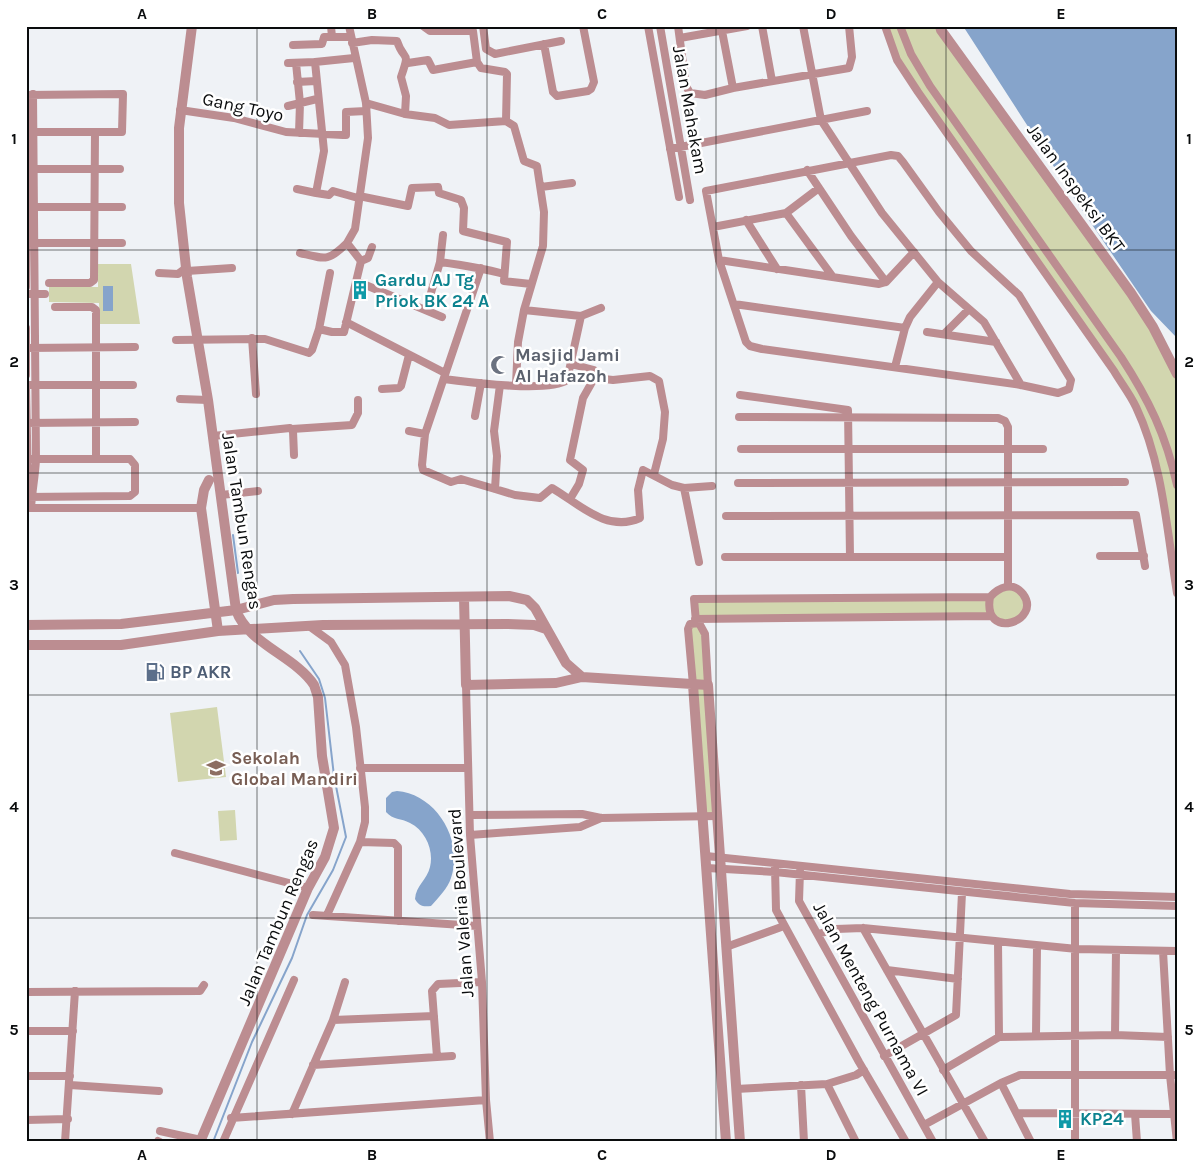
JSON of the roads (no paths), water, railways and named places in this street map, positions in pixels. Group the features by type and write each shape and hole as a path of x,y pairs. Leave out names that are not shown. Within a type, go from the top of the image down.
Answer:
{"street":[{"name":"Jalan Tambun Rengas","path":"192,26 179,203 215,436 236,610 238,617 250,630 310,680 318,697 322,756 334,828 325,857 308,888 269,985 200,1141"},
{"path":"331,26 332,38"},
{"path":"300,254 325,259 333,256 347,244 355,229 366,163 366,107 348,26"},
{"path":"423,26 430,31 473,31 477,62 480,68 507,74 506,121"},
{"path":"483,26 486,49 490,53 495,54 561,41"},
{"path":"544,44 553,92 557,96 562,97 588,91 594,82 583,26"},
{"name":"Jalan Mahakam","path":"648,26 679,197"},
{"name":"Jalan Mahakam","path":"660,26 690,200"},
{"path":"678,26 688,91 700,96 733,88 851,67 849,26"},
{"path":"680,38 747,26"},
{"path":"762,26 772,81"},
{"path":"803,26 821,120 882,213 938,282 984,322 1021,385"},
{"path":"885,26 898,60 918,92 1092,338 1136,407 1151,446 1177,593"},
{"path":"900,26 911,54 930,86 1121,357 1147,397 1166,442 1177,485"},
{"name":"Jalan Inspeksi BKT","path":"940,26 941,30 1131,293 1153,327 1177,374"},
{"path":"722,30 733,88"},
{"path":"293,45 322,44 323,38 395,40 405,53 408,62 400,76 406,96 406,114"},
{"path":"299,133 300,103 292,63 354,58"},
{"path":"408,62 428,60 433,70 477,62"},
{"path":"315,62 317,99 323,135 323,164 316,193"},
{"path":"297,82 316,81"},
{"path":"29,132 122,132 123,94 29,95 29,132 29,243 30,294 29,386 26,423 30,459"},
{"path":"288,106 317,99"},
{"name":"Gang Toyo","path":"186,111 234,118 286,132 346,135 346,112 366,107"},
{"path":"366,107 435,118 455,126 506,121 514,126 524,161 537,166 541,187 541,204 544,214 543,246 524,310 518,342 516,384"},
{"path":"670,149 867,111"},
{"path":"50,283 93,282 95,132"},
{"path":"891,155 898,156 970,251 1019,295 1071,380 1069,389 1058,393 1021,385 754,348 746,342 719,260 706,191 849,162 891,155"},
{"path":"29,169 120,169"},
{"path":"807,170 886,282"},
{"path":"541,187 572,183"},
{"path":"298,189 329,194 333,191 408,206 412,188 438,187 439,193 461,200 464,208 464,231 507,242 504,281 531,284"},
{"path":"713,227 786,213 819,188"},
{"path":"29,207 122,207"},
{"path":"786,213 833,277"},
{"path":"746,220 777,269"},
{"path":"426,310 440,262 443,235"},
{"path":"29,243 122,243"},
{"path":"26,287 29,243"},
{"path":"347,244 361,261"},
{"path":"361,261 368,258 372,247"},
{"path":"719,260 868,284 886,282 914,252"},
{"path":"319,329 332,332 344,331 361,261"},
{"path":"440,262 454,265 461,263 504,274"},
{"path":"159,273 178,274 189,270 232,268"},
{"path":"481,268 425,434 423,470 451,482 461,479 515,495 540,498 551,488 606,522 639,519 638,490 642,471 654,474 672,485 684,488 712,486"},
{"path":"176,340 265,339 310,353 319,329 330,273"},
{"path":"356,281 442,317"},
{"path":"895,367 905,328 910,317 938,282"},
{"path":"30,294 46,294"},
{"path":"734,304 905,328"},
{"path":"55,307 94,308 96,459"},
{"path":"524,310 580,316 601,308"},
{"path":"944,334 969,309"},
{"path":"346,322 409,355 444,376 481,384 559,384 567,380 580,316"},
{"path":"26,328 29,348 26,375"},
{"path":"928,332 996,342"},
{"path":"252,338 256,394"},
{"path":"29,348 135,347"},
{"path":"382,389 399,388 401,386 409,355"},
{"path":"570,499 579,484 584,469 570,460 583,398 596,374 594,370 571,364"},
{"path":"595,378 613,380 650,376 659,381 666,412 663,439 654,474"},
{"path":"475,416 481,384"},
{"path":"29,386 133,385"},
{"path":"495,489 497,456 494,431 500,385"},
{"path":"29,386 36,422 30,459 29,508 201,508"},
{"path":"740,395 848,410 850,557"},
{"path":"180,399 208,400"},
{"path":"215,436 352,425 358,413 358,400"},
{"path":"739,417 998,418 1005,421 1008,427 1008,586"},
{"path":"26,423 136,422"},
{"path":"292,429 294,455"},
{"path":"409,431 425,434"},
{"path":"741,449 1043,449"},
{"path":"30,459 133,461 135,492 130,496 30,496"},
{"name":"Jalan Tambun Rengas","path":"209,480 204,490 201,508 218,631"},
{"path":"738,484 1125,482"},
{"path":"684,488 699,562"},
{"path":"221,495 258,491"},
{"path":"726,516 1136,515 1145,566"},
{"path":"1100,556 1144,556"},
{"path":"725,557 1008,557"},
{"path":"1008,586 1017,588 1024,595 1027,605 1024,614 1018,621 1008,624 999,622 992,616 988,607 990,597 997,589 1008,586"},
{"path":"26,625 97,626 216,613 274,600 509,596 527,600 536,608 566,663 582,677"},
{"path":"464,597 466,685 556,683 582,677 693,686 708,685"},
{"path":"695,621 694,599 990,597"},
{"path":"726,1142 704,817 688,629 690,624 695,621 992,616"},
{"path":"695,621 699,623 704,632 740,1142"},
{"path":"26,644 121,645 218,631 309,626 508,624 534,625 546,629"},
{"path":"309,626 331,642 345,665 350,682 365,822 360,842 327,915"},
{"name":"Jalan Valeria Boulevard","path":"466,685 470,835 482,982 486,1100 490,1142"},
{"path":"360,768 468,768"},
{"path":"470,815 582,814 600,818 717,816"},
{"path":"470,835 580,827 600,818"},
{"path":"360,842 394,843 398,846 398,921"},
{"path":"174,853 308,888"},
{"path":"706,856 720,863 800,871 962,893 1075,903 1177,906"},
{"path":"707,868 720,863"},
{"path":"775,868 774,902 784,926 906,1142"},
{"path":"800,871 1070,894 1177,897"},
{"name":"Jalan Menteng Purnama VI","path":"800,871 798,898 933,1142"},
{"path":"884,1056 956,1015 962,893"},
{"path":"1075,903 1077,949 1076,1142"},
{"path":"313,914 477,926"},
{"path":"726,948 784,926"},
{"path":"818,934 836,929 863,928 1077,949 1177,951"},
{"path":"863,928 923,1035 964,1102 985,1142"},
{"path":"998,942 999,1036"},
{"path":"1036,1035 1037,946"},
{"path":"1115,1035 1116,950"},
{"path":"1163,951 1177,1142"},
{"path":"887,970 958,979"},
{"path":"223,1142 294,980"},
{"path":"292,1114 333,1020 345,982"},
{"path":"437,1058 432,991 438,984 482,982"},
{"path":"26,992 200,991 204,985"},
{"path":"65,1142 68,1119 74,991"},
{"path":"333,1020 434,1016"},
{"path":"26,1032 73,1031"},
{"path":"944,1070 999,1036 1115,1035 1168,1037"},
{"path":"313,1065 452,1056"},
{"path":"723,1082 736,1085 801,1086 826,1084 856,1075 864,1070"},
{"path":"924,1125 964,1102 1020,1075 1173,1075"},
{"path":"26,1076 159,1092"},
{"path":"1001,1083 1032,1142"},
{"path":"826,1084 856,1142"},
{"path":"801,1086 804,1142"},
{"path":"232,1118 486,1100"},
{"path":"1017,1113 1175,1114"},
{"path":"1135,1114 1137,1142"},
{"path":"26,1120 68,1119"},
{"path":"160,1131 200,1141"}],"water":[{"path":"963,26 1177,26 1177,338 1151,311 1080,207"},
{"path":"103,286 113,286 113,311 103,311"},
{"path":"397,791 411,794 435,810 444,821 450,835 454,849 454,863 450,882 431,906 422,906 415,899 417,890 427,876 430,867 431,854 428,842 416,827 386,812 386,798 392,792"}],"waterway":[{"path":"233,535 238,573"},
{"path":"213,1142 252,1042 292,958 307,915 333,870 346,837 334,776 325,698 319,679 300,651"}],"place":[{"name":"Gardu AJ Tg Priok BK 24 A","path":"360,290"},
{"name":"Masjid Jami Al Hafazoh","path":"500,365"},
{"name":"BP AKR","path":"155,672"},
{"name":"Sekolah Global Mandiri","path":"216,768"},
{"name":"KP24","path":"1065,1119"}]}
